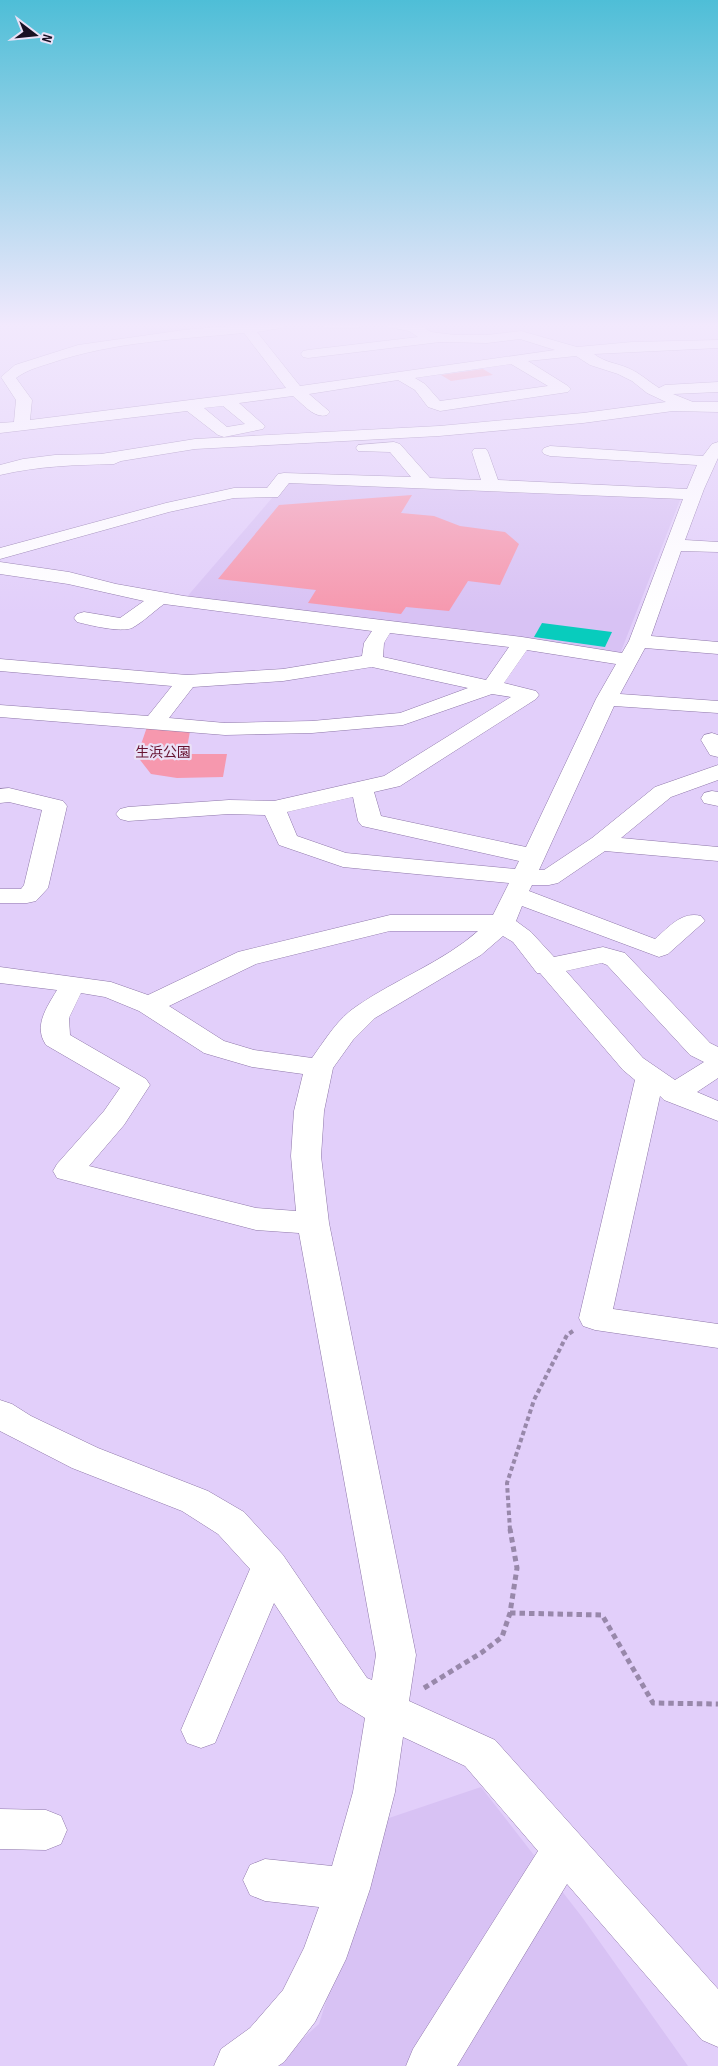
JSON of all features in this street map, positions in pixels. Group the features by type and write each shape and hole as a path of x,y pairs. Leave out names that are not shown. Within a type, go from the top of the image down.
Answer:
{"street":[{"path":"22,420 22,426"},
{"path":"0,428 76,420"},
{"path":"209,420 224,432 257,426 250,420"},
{"path":"96,460 195,444 439,431 556,420"},
{"path":"394,447 425,483"},
{"path":"300,454 317,451 394,447 486,447 492,486"},
{"path":"238,2066 267,2045 299,2006 323,1959 348,1889 374,1792 396,1655 313,1223 306,1156 309,1111 318,1068 343,1034 365,1012 472,950 502,923 607,699 634,650 685,532 712,454 575,454 550,451"},
{"path":"570,488 575,454"},
{"path":"77,472 190,458"},
{"path":"0,470 23,464 55,460 233,458"},
{"path":"0,554 166,508 234,493 272,493 284,478 699,491"},
{"path":"685,532 718,547"},
{"path":"0,568 69,578 115,590 162,597 384,627 522,643 634,650 718,648"},
{"path":"84,618 124,624 162,597"},
{"path":"372,660 374,643 384,627"},
{"path":"0,711 225,729 312,727 403,719 491,687 522,643"},
{"path":"0,665 187,681 283,675 372,660 529,694 392,780 274,808 229,807 128,814"},
{"path":"154,723 187,681"},
{"path":"607,699 718,707"},
{"path":"274,808 287,840 343,860 549,878 600,843 663,792 718,772"},
{"path":"362,788 370,821 504,851 525,876 659,949 692,921"},
{"path":"0,796 9,795 55,806 36,888 27,896 0,896"},
{"path":"600,843 718,854"},
{"path":"149,1005 246,958 390,923 502,923 522,937 546,967 633,1064 662,1086 718,1112"},
{"path":"546,967 603,955 616,959 700,1050 718,1058"},
{"path":"0,975 111,990 149,1005 214,1047 252,1058 318,1068"},
{"path":"73,984 55,1018 56,1039 136,1085 114,1118 68,1171 256,1219 313,1223"},
{"path":"662,1086 718,1065"},
{"path":"662,1086 595,1318 718,1336"},
{"path":"0,1413 18,1426 85,1458 195,1502 231,1523 270,1566 353,1690 387,1710 480,1753 718,2024"},
{"path":"201,1730 270,1566"},
{"path":"0,1829 46,1830"},
{"path":"430,2066 564,1849"},
{"path":"265,1880 348,1889"}],"path":[{"path":"387,1710 481,1653 502,1637 510,1613 517,1568 510,1528 507,1483 534,1400 567,1335 595,1318"},
{"path":"510,1613 602,1615 653,1704 718,1704"}],"shaded area":[{"path":"299,480 682,495 620,654 185,599 285,483"},
{"path":"542,623 612,632 605,647 534,637"},
{"path":"481,1787 582,1917 688,2066 272,2066 319,2024 383,1820"}],"green space":[{"path":"412,495 401,513 434,516 460,526 505,532 519,544 500,585 468,581 449,611 406,607 401,614 308,603 316,590 218,579 279,505"},
{"name":"生浜公園","path":"147,727 190,731 186,754 227,754 223,777 177,778 151,774 137,756"}]}
